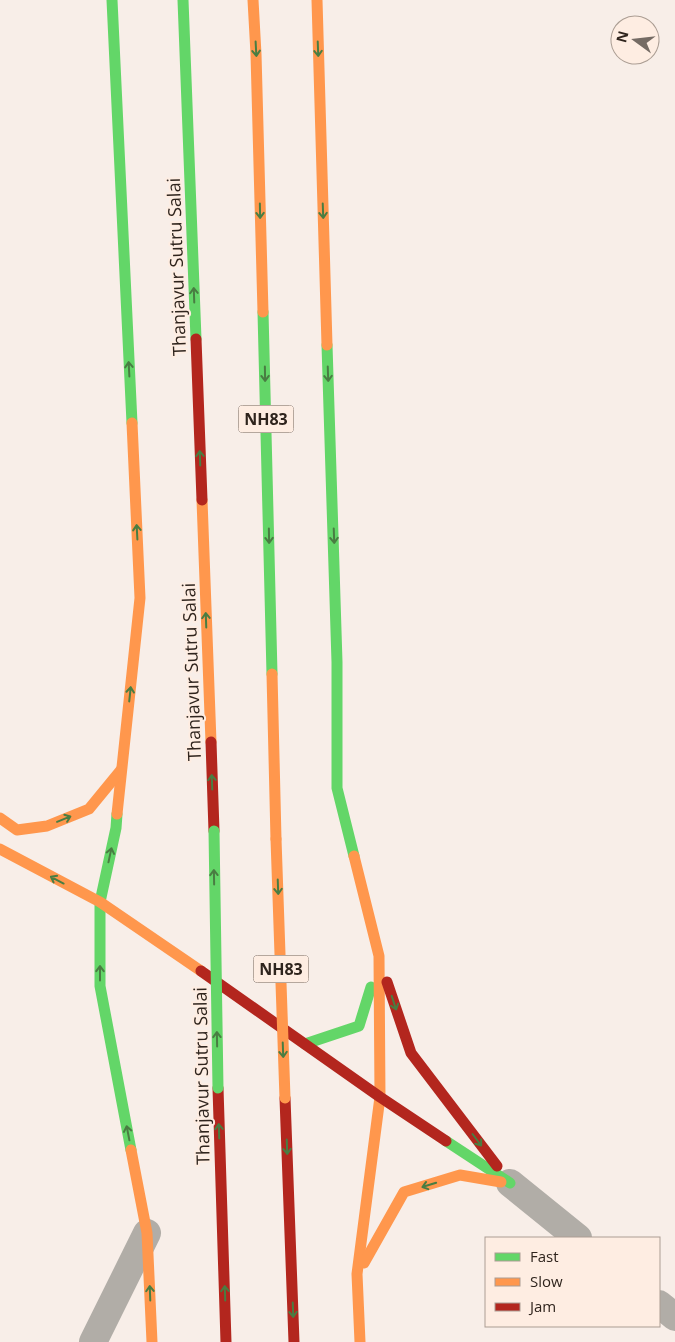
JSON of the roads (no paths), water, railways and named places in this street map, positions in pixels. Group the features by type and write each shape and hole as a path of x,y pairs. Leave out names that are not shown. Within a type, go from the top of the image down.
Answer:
{"main road":[{"path":"112,0 140,598 116,828 100,902 100,986 147,1233 152,1342"},
{"name":"Thanjavur Sutru Salai","path":"183,0 214,831 218,1088 226,1342"},
{"name":"NH83","path":"253,0 256,54 276,839 294,1342"},
{"path":"317,0 338,662 337,788 379,956 411,1053 510,1183"},
{"path":"0,818 17,830 47,826 89,809 121,770"},
{"path":"0,849 100,902 380,1097 510,1183"},
{"path":"305,1044 359,1026 379,956"},
{"path":"360,1342 357,1274 380,1097 379,956"},
{"path":"357,1274 404,1192 460,1175 510,1183"}],"street":[{"path":"510,1183 577,1237"},
{"path":"93,1342 147,1233"},
{"path":"660,1305 675,1317"}]}
